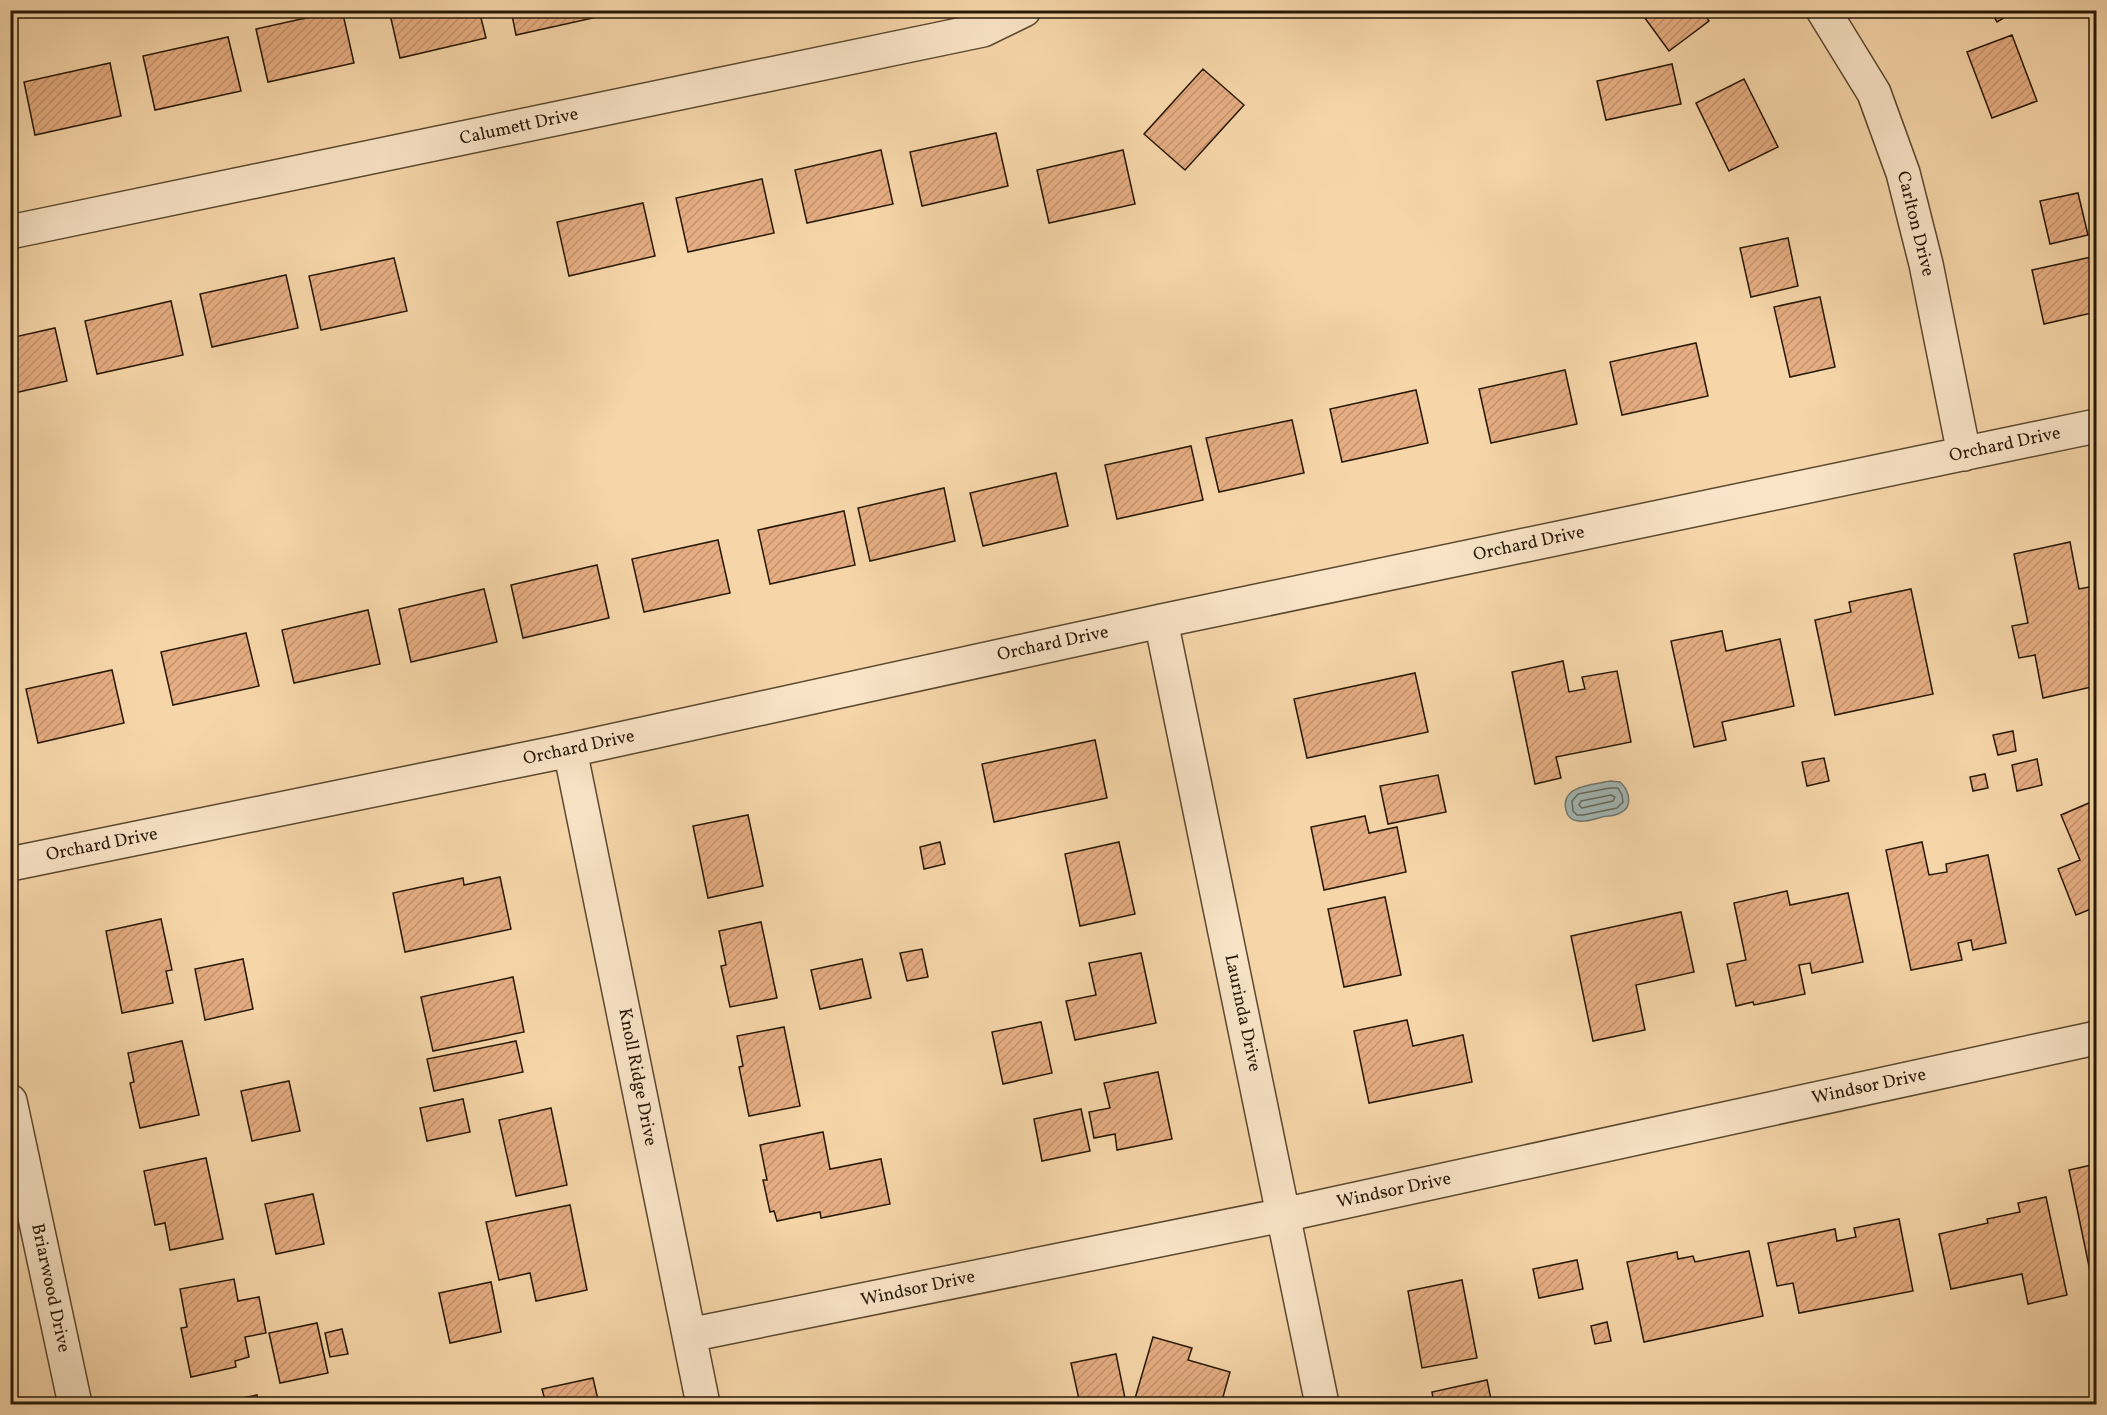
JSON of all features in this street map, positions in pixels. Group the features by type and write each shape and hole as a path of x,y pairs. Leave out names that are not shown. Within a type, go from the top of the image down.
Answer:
{"street":[{"name":"Calumett Drive","path":"10,232 983,30 1024,10"},
{"name":"Carlton Drive","path":"1823,10 1874,93 1904,173 1926,264 1964,454"},
{"name":"Orchard Drive","path":"10,864 570,750 1161,621 2097,426"},
{"name":"Laurinda Drive","path":"1161,621 1322,1404"},
{"name":"Knoll Ridge Drive","path":"570,750 703,1404"},
{"name":"Windsor Drive","path":"689,1335 1283,1215 2097,1038"},
{"name":"Briarwood Drive","path":"10,1101 75,1404"}],"water":[{"path":"1610,781 1620,782 1626,789 1629,803 1624,810 1616,815 1585,821 1574,820 1569,816 1566,810 1568,795 1587,785"}],"building":[{"path":"342,10 354,63 268,82 256,29"},
{"path":"389,10 479,10 486,38 400,58"},
{"path":"511,10 601,10 602,16 516,35"},
{"path":"1639,10 1702,10 1709,21 1669,51"},
{"path":"1990,10 2017,10 1997,22"},
{"path":"2012,35 2037,101 1992,118 1967,52"},
{"path":"228,37 241,91 155,110 143,56"},
{"path":"110,63 121,116 35,135 24,82"},
{"path":"1672,64 1681,104 1606,120 1597,81"},
{"path":"1203,69 1244,105 1185,170 1144,134"},
{"path":"1744,79 1778,147 1729,171 1696,103"},
{"path":"996,133 1008,186 922,206 910,152"},
{"path":"881,150 893,204 807,223 795,170"},
{"path":"1123,150 1135,204 1049,223 1037,170"},
{"path":"762,179 774,233 688,252 676,198"},
{"path":"2078,193 2088,235 2050,244 2040,201"},
{"path":"643,203 655,256 569,276 557,222"},
{"path":"1788,238 1798,286 1751,297 1740,248"},
{"path":"2096,256 2096,312 2044,324 2032,270"},
{"path":"394,258 407,311 321,330 309,276"},
{"path":"286,275 298,328 212,347 200,294"},
{"path":"1820,297 1835,367 1790,377 1774,307"},
{"path":"171,301 183,355 97,374 85,321"},
{"path":"55,328 67,381 10,394 10,338"},
{"path":"1696,343 1708,396 1622,415 1610,362"},
{"path":"1565,370 1577,424 1491,443 1479,389"},
{"path":"1416,390 1428,443 1342,462 1330,409"},
{"path":"1292,420 1304,473 1219,492 1206,438"},
{"path":"1191,446 1203,500 1117,519 1105,465"},
{"path":"1056,473 1068,526 983,546 970,493"},
{"path":"944,488 955,541 870,561 858,508"},
{"path":"844,511 855,565 770,584 758,530"},
{"path":"718,540 730,593 644,612 632,559"},
{"path":"2070,542 2079,589 2095,586 2096,621 2089,623 2096,660 2096,686 2043,698 2035,655 2019,658 2012,626 2028,623 2014,554"},
{"path":"597,565 609,618 523,638 511,585"},
{"path":"484,589 497,642 411,662 399,609"},
{"path":"1911,589 1933,694 1835,715 1815,620 1851,612 1849,602"},
{"path":"368,610 380,664 294,683 282,630"},
{"path":"1722,631 1726,651 1780,639 1794,706 1722,722 1726,740 1694,747 1671,641"},
{"path":"246,633 259,686 173,705 161,652"},
{"path":"1563,661 1569,692 1585,689 1582,677 1617,671 1631,742 1556,757 1561,778 1535,784 1512,672"},
{"path":"112,670 124,723 38,743 26,689"},
{"path":"1415,673 1428,732 1307,758 1294,699"},
{"path":"10,726 15,747 10,748"},
{"path":"2013,731 2016,751 1998,755 1993,735"},
{"path":"1095,740 1107,798 994,822 982,764"},
{"path":"1824,758 1829,781 1807,786 1802,762"},
{"path":"2037,759 2042,785 2017,791 2012,765"},
{"path":"1985,774 1988,788 1973,791 1970,777"},
{"path":"1438,775 1446,812 1388,824 1380,786"},
{"path":"2096,800 2096,907 2076,915 2058,869 2080,860 2061,815"},
{"path":"748,815 763,886 708,898 693,826"},
{"path":"1365,816 1369,833 1397,827 1406,872 1324,890 1311,827"},
{"path":"940,842 945,864 924,869 920,847"},
{"path":"1119,842 1135,914 1080,926 1065,854"},
{"path":"1922,842 1929,875 1947,872 1946,864 1988,855 2006,943 1973,950 1971,940 1958,943 1962,960 1911,970 1886,850"},
{"path":"500,877 511,929 405,952 393,893 463,878 464,885"},
{"path":"1787,891 1790,905 1848,893 1863,962 1812,973 1810,963 1799,965 1805,994 1754,1005 1753,1002 1736,1006 1727,964 1746,960 1734,903"},
{"path":"1385,897 1401,975 1344,987 1328,909"},
{"path":"1681,912 1694,972 1636,985 1645,1030 1593,1041 1571,936"},
{"path":"161,919 172,970 166,971 173,1003 122,1013 106,931"},
{"path":"761,922 777,998 730,1007 721,966 726,965 719,931"},
{"path":"922,949 928,977 907,981 900,953"},
{"path":"1141,953 1156,1023 1075,1040 1066,1001 1096,995 1089,963"},
{"path":"243,959 253,1009 205,1020 195,969"},
{"path":"862,959 871,998 820,1009 811,970"},
{"path":"513,977 524,1032 433,1051 421,997"},
{"path":"1407,1020 1413,1046 1463,1035 1472,1082 1369,1103 1354,1031"},
{"path":"1041,1022 1052,1073 1003,1084 992,1032"},
{"path":"784,1027 800,1106 749,1116 739,1067 743,1066 737,1036"},
{"path":"182,1041 199,1115 140,1128 130,1083 134,1082 128,1053"},
{"path":"516,1041 523,1072 434,1091 427,1059"},
{"path":"1158,1072 1172,1139 1117,1150 1115,1134 1094,1138 1089,1112 1110,1108 1104,1083"},
{"path":"289,1081 300,1131 252,1141 241,1091"},
{"path":"463,1099 470,1132 427,1141 420,1108"},
{"path":"551,1108 567,1185 516,1196 499,1120"},
{"path":"1081,1109 1090,1151 1042,1161 1034,1119"},
{"path":"823,1132 830,1169 881,1159 890,1204 821,1218 820,1212 777,1221 774,1211 770,1212 763,1180 767,1180 760,1145"},
{"path":"206,1158 223,1239 170,1250 165,1223 155,1225 144,1171"},
{"path":"2096,1164 2096,1269 2090,1271 2069,1170"},
{"path":"313,1194 324,1244 276,1254 265,1204"},
{"path":"2046,1197 2067,1295 2028,1304 2022,1274 1951,1289 1939,1234 1988,1223 1987,1219 2020,1212 2018,1203"},
{"path":"570,1205 587,1290 536,1301 530,1273 499,1280 486,1222"},
{"path":"1899,1219 1913,1291 1799,1313 1793,1283 1777,1286 1768,1243 1835,1229 1837,1241 1856,1237 1854,1228"},
{"path":"1749,1251 1763,1316 1644,1342 1627,1262 1677,1252 1678,1259 1693,1256 1695,1262"},
{"path":"1577,1260 1583,1289 1539,1298 1533,1269"},
{"path":"234,1279 238,1301 259,1297 266,1333 245,1337 249,1357 235,1361 236,1367 191,1377 181,1328 187,1327 180,1289"},
{"path":"1462,1280 1477,1358 1422,1368 1408,1291"},
{"path":"491,1282 501,1332 450,1343 439,1293"},
{"path":"1607,1322 1611,1341 1595,1344 1591,1326"},
{"path":"317,1323 328,1373 280,1383 269,1333"},
{"path":"342,1329 348,1354 330,1357 325,1333"},
{"path":"1153,1337 1192,1348 1188,1360 1230,1372 1221,1404 1134,1402"},
{"path":"1116,1354 1126,1403 1080,1404 1071,1363"},
{"path":"593,1378 599,1404 546,1404 542,1389"},
{"path":"1487,1380 1492,1404 1434,1404 1432,1392"},
{"path":"257,1395 258,1404 214,1404"}]}
